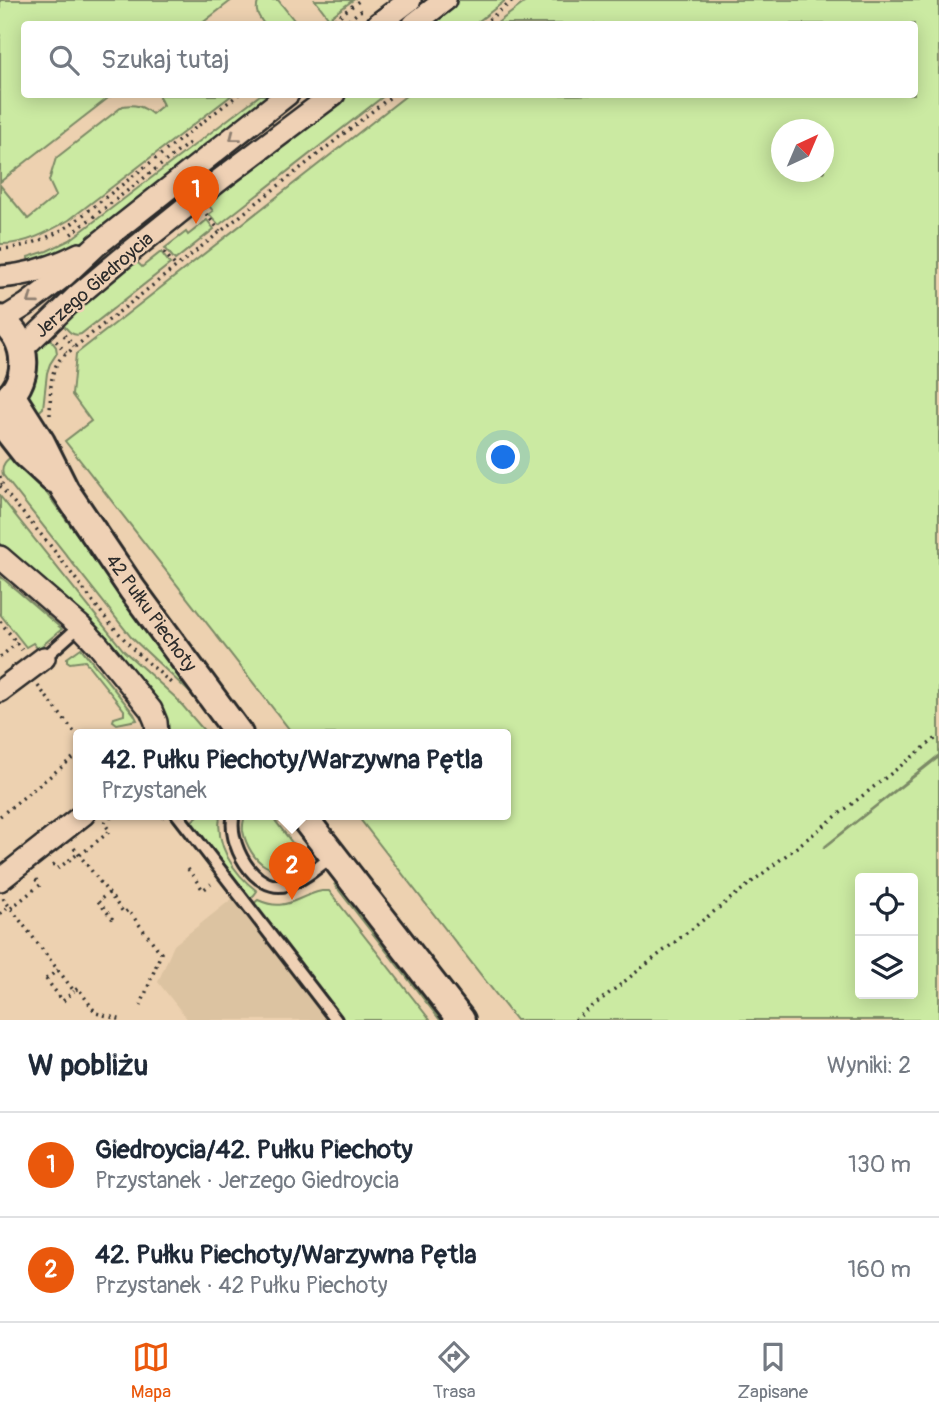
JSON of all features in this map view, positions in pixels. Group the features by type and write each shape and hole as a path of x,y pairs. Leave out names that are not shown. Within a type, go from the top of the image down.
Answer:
{"street":[{"path":"382,21 410,0"},
{"path":"418,21 445,0"},
{"name":"Jerzego Giedroycia","path":"1,320 64,276 97,245 283,98"},
{"name":"Jerzego Giedroycia","path":"22,349 77,296 120,260 329,98"},
{"path":"0,277 57,265 97,245"},
{"path":"1,320 12,329 19,340 24,362 19,383 6,400"},
{"name":"42 Pułku Piechoty","path":"6,400 41,442 65,490 132,590 235,729"},
{"name":"42 Pułku Piechoty","path":"0,421 26,454 65,490"},
{"path":"0,557 80,626 98,645 150,710 157,729"},
{"path":"4,680 38,668"},
{"path":"1,888 77,820"},
{"path":"306,820 461,1020"}],"lane":[{"path":"38,668 80,626"},
{"path":"182,820 336,1020"},
{"path":"232,820 233,839 242,860 265,883 288,885 333,856"}],"path":[{"path":"333,21 360,0"},
{"path":"487,21 514,0"},
{"path":"347,21 364,8"},
{"path":"0,248 19,247 41,240 70,225 234,98"},
{"path":"50,422 52,372 56,363 66,353 389,98"},
{"path":"68,236 197,137"},
{"path":"161,247 176,267"},
{"path":"0,476 1,487 107,620 134,650 175,686"},
{"path":"0,621 38,668 74,729"},
{"path":"0,657 17,643"},
{"path":"575,1020 939,736"},
{"path":"0,816 73,759"},
{"path":"53,765 57,771"},
{"path":"30,783 34,789"},
{"path":"43,869 52,862 57,870 110,831 104,823 108,820"},
{"path":"70,842 108,893 118,919"},
{"path":"194,865 186,870 202,888"},
{"path":"0,914 40,885 34,876"},
{"path":"1,888 10,907 74,991"},
{"path":"108,893 98,901 118,919"},
{"path":"118,919 128,910 162,953 141,1005"},
{"path":"58,970 45,979 63,1000 78,988 96,1013 122,1020"}],"shaded area":[{"path":"233,898 328,1020 188,1020 158,982 174,945"}],"green space":[{"path":"0,0 232,0 205,21 21,21 21,98 108,98 0,182"},
{"path":"259,0 278,0 295,21 262,21 257,7"},
{"path":"315,0 353,0 322,21 328,17"},
{"path":"453,0 506,0 479,21 426,21"},
{"path":"528,0 939,0 939,755 823,848 939,757 939,1020 516,1020 361,820 511,820 511,729 289,729 65,441 91,421 72,395 76,354 403,98 918,98 918,21 500,21"},
{"path":"160,98 228,98 69,220 27,240 0,244 0,185 28,219 56,196 49,181 56,158 123,106 139,106 152,114 163,105"},
{"path":"256,98 266,98 85,240 68,251 29,266 28,257 70,240"},
{"path":"340,98 381,98 219,225 209,214 213,211 207,203"},
{"path":"207,220 214,229 175,260 165,248"},
{"path":"161,252 170,264 81,334 67,330 61,322 135,260 142,267"},
{"path":"47,335 57,353 47,373 43,408 34,416 29,396 30,374 36,353"},
{"path":"17,453 201,703 131,637 3,475 4,464"},
{"path":"0,496 124,651 176,698 203,729 168,729 164,715 78,612 0,546"},
{"path":"0,576 62,629 38,649 33,643 26,647 0,614"},
{"path":"81,648 137,720 117,724 113,721 114,718 124,715 124,710 85,661 67,661 67,658"},
{"path":"219,820 220,837 233,867 257,891 248,900 209,849 191,822"},
{"path":"244,820 275,820 300,853 283,868 266,866 251,852"},
{"path":"334,884 348,890 448,1020 440,1020"},
{"path":"329,891 430,1020 342,1020 252,905 258,900 268,904 284,904"}],"place":[{"name":"Giedroycia/42. Pułku Piechoty","path":"196,224"},
{"name":"42. Pułku Piechoty/Warzywna Pętla","path":"292,900"}]}
